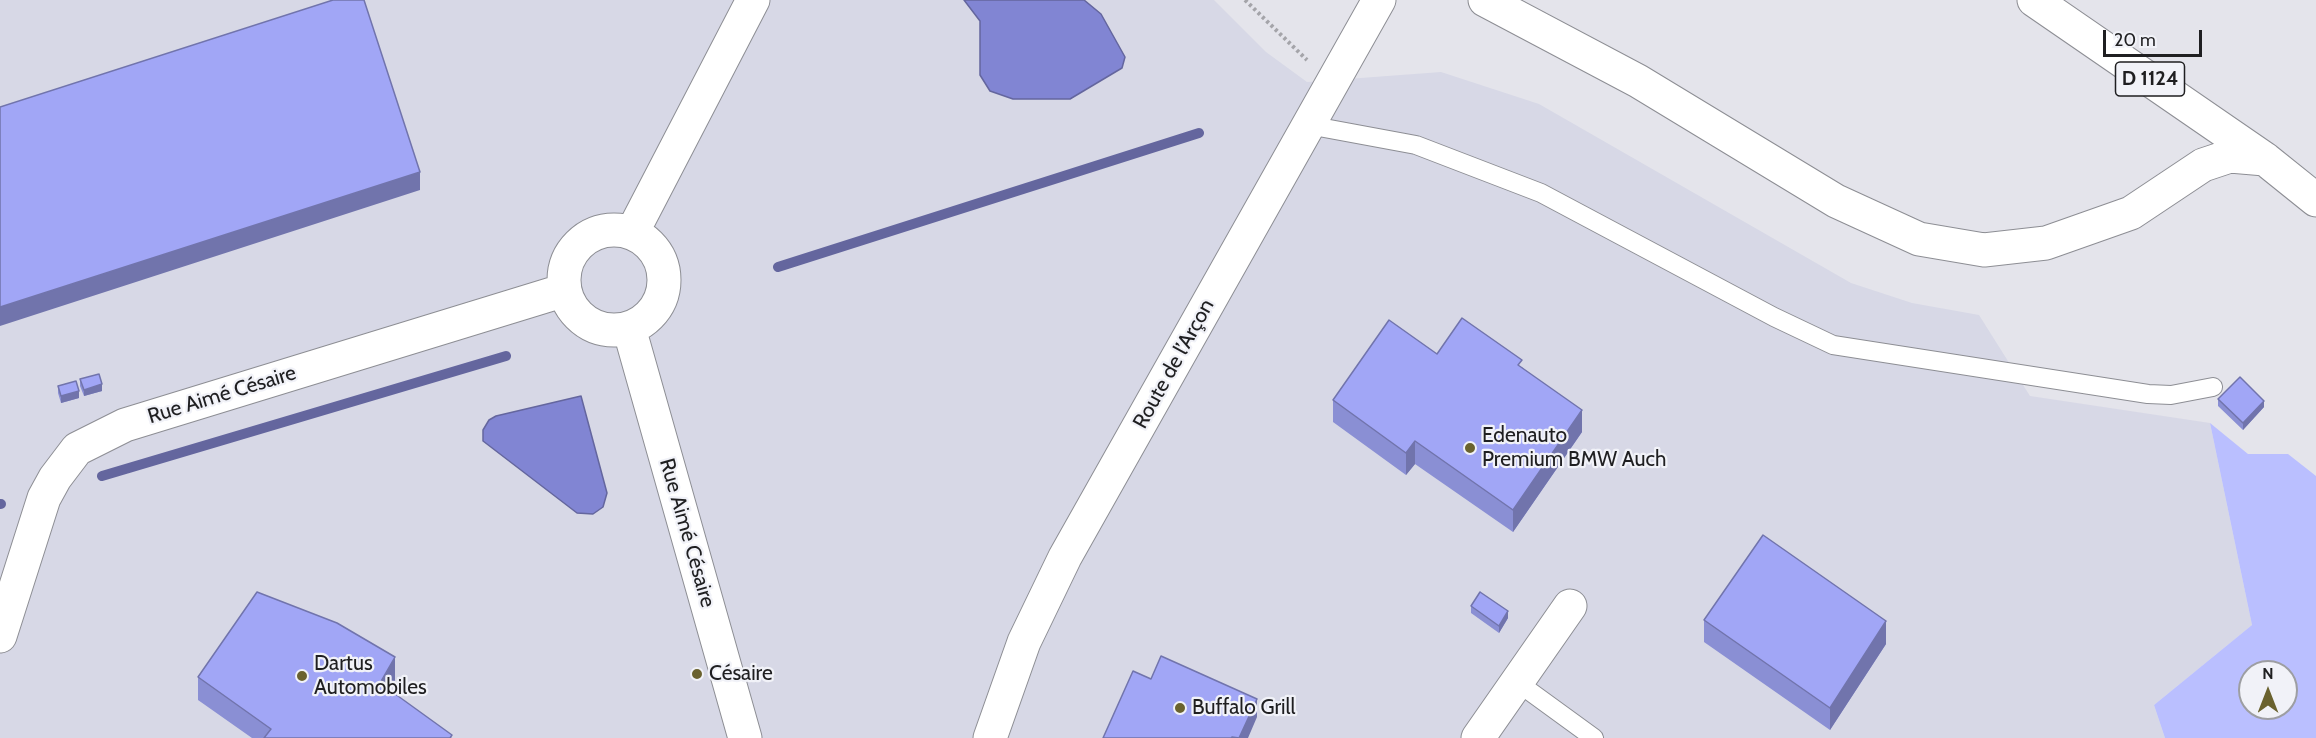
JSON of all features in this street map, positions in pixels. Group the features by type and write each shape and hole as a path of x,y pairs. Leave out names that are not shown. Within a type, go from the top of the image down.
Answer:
{"main road":[{"path":"632,233 753,0"},
{"name":"Route de l’Arçon","path":"990,738 1024,642 1065,557 1378,0"},
{"path":"1485,0 1638,81 1836,201 1919,239 1984,250 2046,243 2131,213 2203,165 2230,156 2265,159"},
{"name":"D 1124","path":"2034,0 2265,159 2316,200"},
{"path":"614,230 632,233 649,244 661,261 665,282 660,302 647,318 629,328 601,329 578,315 565,290 564,272 570,256 581,242 597,233 614,230"},
{"name":"Rue Aimé Césaire","path":"0,636 44,498 55,478 77,449 125,424 565,290"},
{"name":"Rue Aimé Césaire","path":"629,328 745,738"},
{"path":"1478,738 1570,606"}],"lane":[{"path":"1308,125 1416,145 1541,193 1774,317 1833,345 2148,394 2171,395 2213,387"},
{"path":"1517,682 1594,738"}],"path":[{"path":"1245,0 1332,84"}],"shaded area":[{"path":"0,0 1214,0 1266,52 1307,82 1441,72 1539,104 1851,283 1912,303 1979,315 2030,396 2210,423 2252,625 2154,705 2165,738 0,738"},
{"path":"964,0 1084,0 1101,14 1125,57 1122,68 1070,99 1013,99 990,91 980,75 980,21"},
{"path":"581,396 607,493 603,507 593,514 577,513 483,441 483,430 489,420 496,416"},
{"path":"2210,423 2248,454 2288,454 2316,476 2316,738 2165,738 2154,705 2252,625"}],"building":[{"path":"333,0 364,0 420,172 0,307 0,107"},
{"name":"Edenauto Premium BMW Auch","path":"1462,318 1522,360 1518,365 1582,410 1513,510 1415,441 1406,453 1333,400 1389,320 1437,354"},
{"path":"99,374 102,384 84,390 80,379"},
{"path":"2240,377 2264,401 2243,423 2218,399"},
{"path":"76,381 79,391 61,396 58,386"},
{"path":"1763,535 1886,621 1830,708 1704,620"},
{"name":"Dartus Automobiles","path":"257,592 337,623 395,657 380,683 452,735 450,738 264,738 271,729 198,677"},
{"path":"1480,592 1508,611 1499,626 1471,606"},
{"name":"Buffalo Grill","path":"1161,656 1257,699 1239,738 1103,738 1133,671 1151,679"}],"waterway":[{"path":"778,267 1199,133"},
{"path":"102,476 506,356"}],"place":[{"name":"Edenauto Premium BMW Auch","path":"1470,448"},
{"name":"Césaire","path":"697,674"},
{"name":"Dartus Automobiles","path":"302,676"},
{"name":"Buffalo Grill","path":"1180,708"}]}
